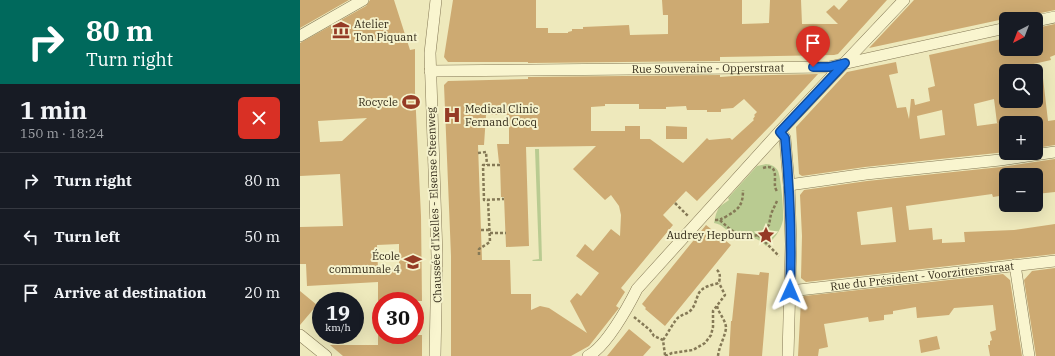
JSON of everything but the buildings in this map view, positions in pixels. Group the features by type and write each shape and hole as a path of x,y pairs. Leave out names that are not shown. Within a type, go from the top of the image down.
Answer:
{"street":[{"path":"300,36 363,0"},
{"name":"Chaussée d'Ixelles - Elsense Steenweg","path":"435,356 437,256 430,53 436,0"},
{"path":"588,356 599,348 626,309 637,289 780,132 904,0"},
{"path":"1043,20 1055,17"},
{"name":"Rue Souveraine - Opperstraat","path":"430,71 829,67 999,30"},
{"path":"780,132 785,138 790,185 791,244 788,356"},
{"path":"790,185 866,174 1000,160 1055,152"},
{"name":"Rue du Président - Voorzittersstraat","path":"790,291 1055,261"},
{"path":"1016,265 1028,356"},
{"path":"300,335 326,356"}],"path":[{"path":"478,152 486,152 487,165"},
{"path":"500,165 483,165 484,200 504,199"},
{"path":"720,220 735,233 747,236 758,235 769,225 771,214 778,196 775,187 776,176 772,169 768,167 761,170"},
{"path":"714,220 720,220 736,211 741,203 744,186"},
{"path":"480,255 479,249 490,242 488,200"},
{"path":"675,203 696,223"},
{"path":"481,230 506,233"},
{"path":"758,235 768,244"},
{"path":"716,269 721,277 719,283 725,295 713,311 713,327 711,335 705,342 693,350 672,353 665,356 663,340 678,317 686,314 692,308 698,293 706,287 719,283"},
{"path":"717,305 726,329 718,356"},
{"path":"626,309 647,327 654,336 663,340"}],"green space":[{"path":"535,149 539,149 542,261 532,260 539,259"},
{"path":"766,164 773,166 778,171 783,203 783,220 779,231 766,246 754,238 738,237 733,235 722,226 714,223 719,207 729,200 728,198 757,166"}],"place":[{"name":"Atelier Ton Piquant","path":"341,30"},
{"name":"Rocycle","path":"411,102"},
{"name":"Medical Clinic Fernand Cocq","path":"452,115"},
{"name":"Audrey Hepburn","path":"766,235"},
{"name":"École communale 4","path":"413,262"}],"route":[{"path":"790,291 790,185 785,138 780,132 845,63 829,67 813,67"}]}
